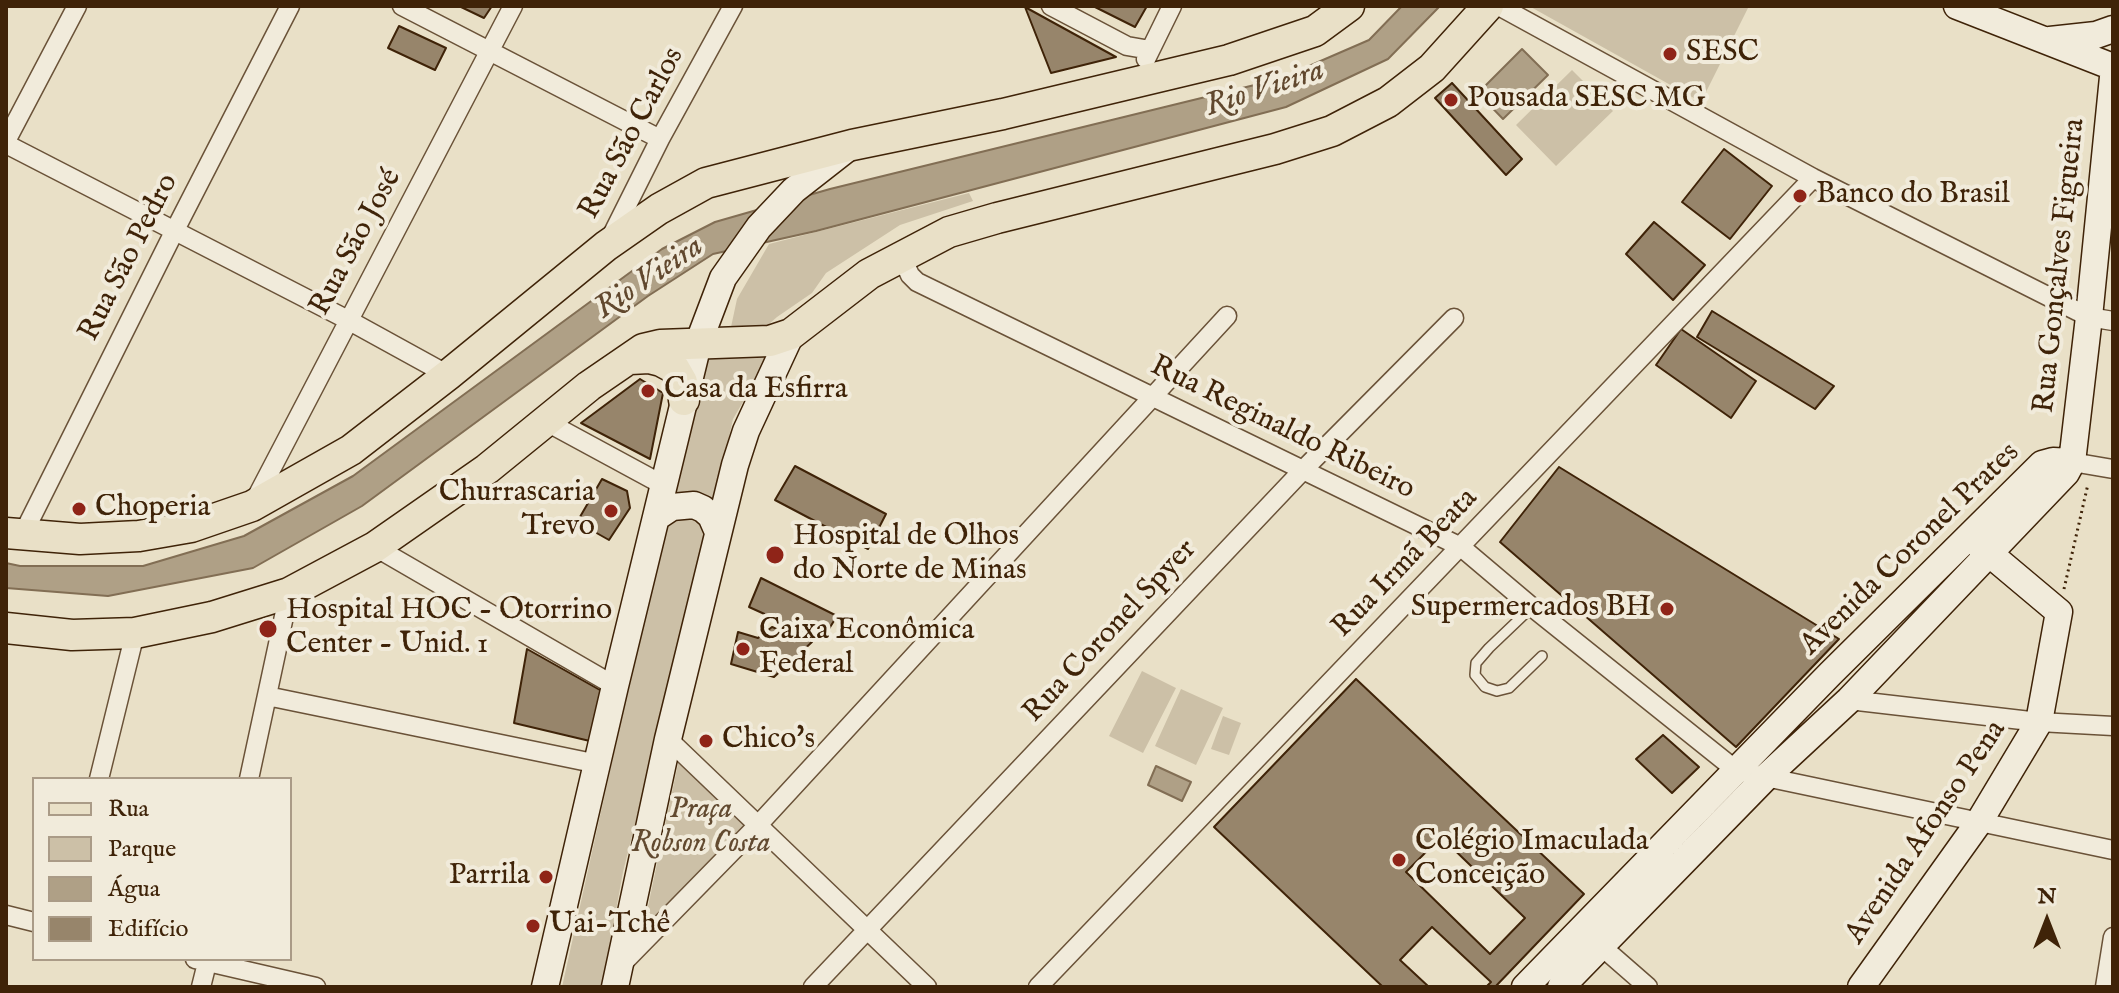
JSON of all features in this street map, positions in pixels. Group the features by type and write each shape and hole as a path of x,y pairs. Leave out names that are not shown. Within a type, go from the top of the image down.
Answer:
{"main road":[{"path":"14,534 80,539 139,536 191,527 252,506 351,450 606,246 659,209 706,183 852,145 1003,114 1229,60 1315,31 1349,6"},
{"path":"6,628 72,635 135,633 212,617 289,593 375,547 487,469 624,360 651,346 770,341 791,334 869,274 949,232 1275,149 1332,131 1388,102 1432,68 1488,6"},
{"path":"1957,6 2113,67"},
{"path":"2044,40 2082,37 2113,29"},
{"name":"Rua Gonçalves Figueira","path":"2082,463 2101,319 2113,77"},
{"path":"545,987 698,344 723,278 759,227 794,190 852,145"},
{"path":"618,976 668,739 718,532 746,431 791,334"},
{"path":"624,360 649,358 674,368 682,382 684,400"},
{"name":"Avenida Coronel Prates","path":"1525,987 1830,674 2042,464 2053,461 2082,463"},
{"name":"Avenida Coronel Prates","path":"1561,987 1766,777 1849,700 2060,481 2082,463"},
{"path":"657,517 672,507 694,505 711,516 718,532"},
{"path":"1969,536 2059,612"},
{"name":"Avenida Afonso Pena","path":"1861,987 1979,822 2039,722 2059,612"}],"street":[{"path":"77,6 6,143 448,375"},
{"name":"Rua São Pedro","path":"14,534 290,6"},
{"path":"402,6 660,139"},
{"name":"Rua São José","path":"252,506 513,6"},
{"name":"Rua São Carlos","path":"606,246 733,6"},
{"path":"1051,6 1127,46 1150,50"},
{"path":"1139,81 1150,50 1172,6"},
{"path":"1499,6 1813,178 2101,319"},
{"path":"1127,46 1139,81"},
{"name":"Rua Irmã Beata","path":"1038,987 1813,178"},
{"name":"Rua Reginaldo Ribeiro","path":"901,255 910,275 917,282 1461,547 1737,771"},
{"path":"618,976 1227,316"},
{"name":"Rua Coronel Spyer","path":"813,987 1303,470 1454,318"},
{"path":"545,421 665,486"},
{"path":"2082,463 2113,469"},
{"path":"375,547 615,686"},
{"path":"249,777 289,593"},
{"path":"99,777 135,633"},
{"path":"267,696 598,764"},
{"path":"1849,700 2039,722 2113,726"},
{"path":"668,739 927,987"},
{"path":"1737,771 2113,850"},
{"path":"6,915 32,922"},
{"path":"2105,987 2113,937"},
{"path":"1601,946 1648,987"},
{"path":"201,987 203,961"},
{"path":"207,961 316,987"}],"lane":[{"path":"1532,607 1476,663 1475,675 1485,687 1497,691 1509,688 1542,656"}],"path":[{"path":"2059,612 2082,463"}],"green space":[{"name":"SESC","path":"1529,6 1749,6 1701,102"},
{"path":"1572,70 1613,111 1556,166 1516,125"},
{"path":"969,193 973,201 900,225 826,273 812,293 759,333 743,334 731,327 737,299 769,244"},
{"path":"777,344 733,419 623,872 602,987 562,987 659,551 708,352"},
{"path":"1142,671 1176,688 1143,753 1109,736"},
{"path":"1181,689 1223,708 1196,765 1155,746"},
{"path":"1223,716 1241,723 1229,755 1211,749"},
{"name":"Praça Robson Costa","path":"679,759 752,828 642,935"}],"water":[{"name":"Rio Vieira","path":"1402,6 1440,6 1388,59 1286,107 816,231 713,254 648,296 362,506 253,568 108,596 6,588 6,563 20,566 143,566 244,536 353,476 662,249 715,222 830,189 1279,79 1369,40"},
{"path":"1522,49 1548,75 1503,119 1478,93"},
{"path":"1156,766 1191,782 1182,801 1148,785"}],"building":[{"path":"459,6 492,6 484,18"},
{"path":"1093,6 1147,6 1135,27"},
{"path":"1025,7 1116,57 1051,73"},
{"path":"399,26 446,48 435,70 388,48"},
{"path":"1452,83 1522,159 1506,175 1435,98"},
{"path":"1724,149 1772,186 1730,239 1682,202"},
{"path":"1654,222 1705,265 1673,300 1626,254"},
{"path":"1712,311 1834,386 1815,409 1697,337"},
{"path":"1681,329 1756,381 1731,418 1656,365"},
{"path":"640,379 663,393 650,459 581,423"},
{"path":"795,466 886,514 868,549 775,500"},
{"path":"1559,467 1839,639 1736,747 1500,542"},
{"path":"602,479 627,491 630,508 609,540 577,522"},
{"path":"761,578 837,616 822,640 749,607"},
{"path":"772,627 812,642 774,677 731,664 738,632 758,638"},
{"path":"527,649 607,694 594,742 514,723"},
{"name":"Colégio Imaculada Conceição","path":"1356,679 1584,894 1495,987 1383,987 1214,827"},
{"path":"1663,735 1699,767 1672,793 1636,759"},
{"path":"1441,837 1525,918 1490,954 1406,872"},
{"path":"1432,927 1491,982 1486,987 1429,987 1400,960"}],"place":[{"name":"SESC","path":"1670,54"},
{"name":"Pousada SESC MG","path":"1451,100"},
{"name":"Banco do Brasil","path":"1800,196"},
{"name":"Casa da Esfirra","path":"648,391"},
{"name":"Choperia","path":"79,509"},
{"name":"Churrascaria Trevo","path":"611,511"},
{"name":"Hospital de Olhos do Norte de Minas","path":"775,555"},
{"name":"Supermercados BH","path":"1667,609"},
{"name":"Hospital HOC - Otorrino Center - Unid. 1","path":"268,629"},
{"name":"Caixa Econômica Federal","path":"743,649"},
{"name":"Chico's","path":"706,741"},
{"name":"Colégio Imaculada Conceição","path":"1399,860"},
{"name":"Parrila","path":"546,877"},
{"name":"Uai-Tchê","path":"533,926"}]}
